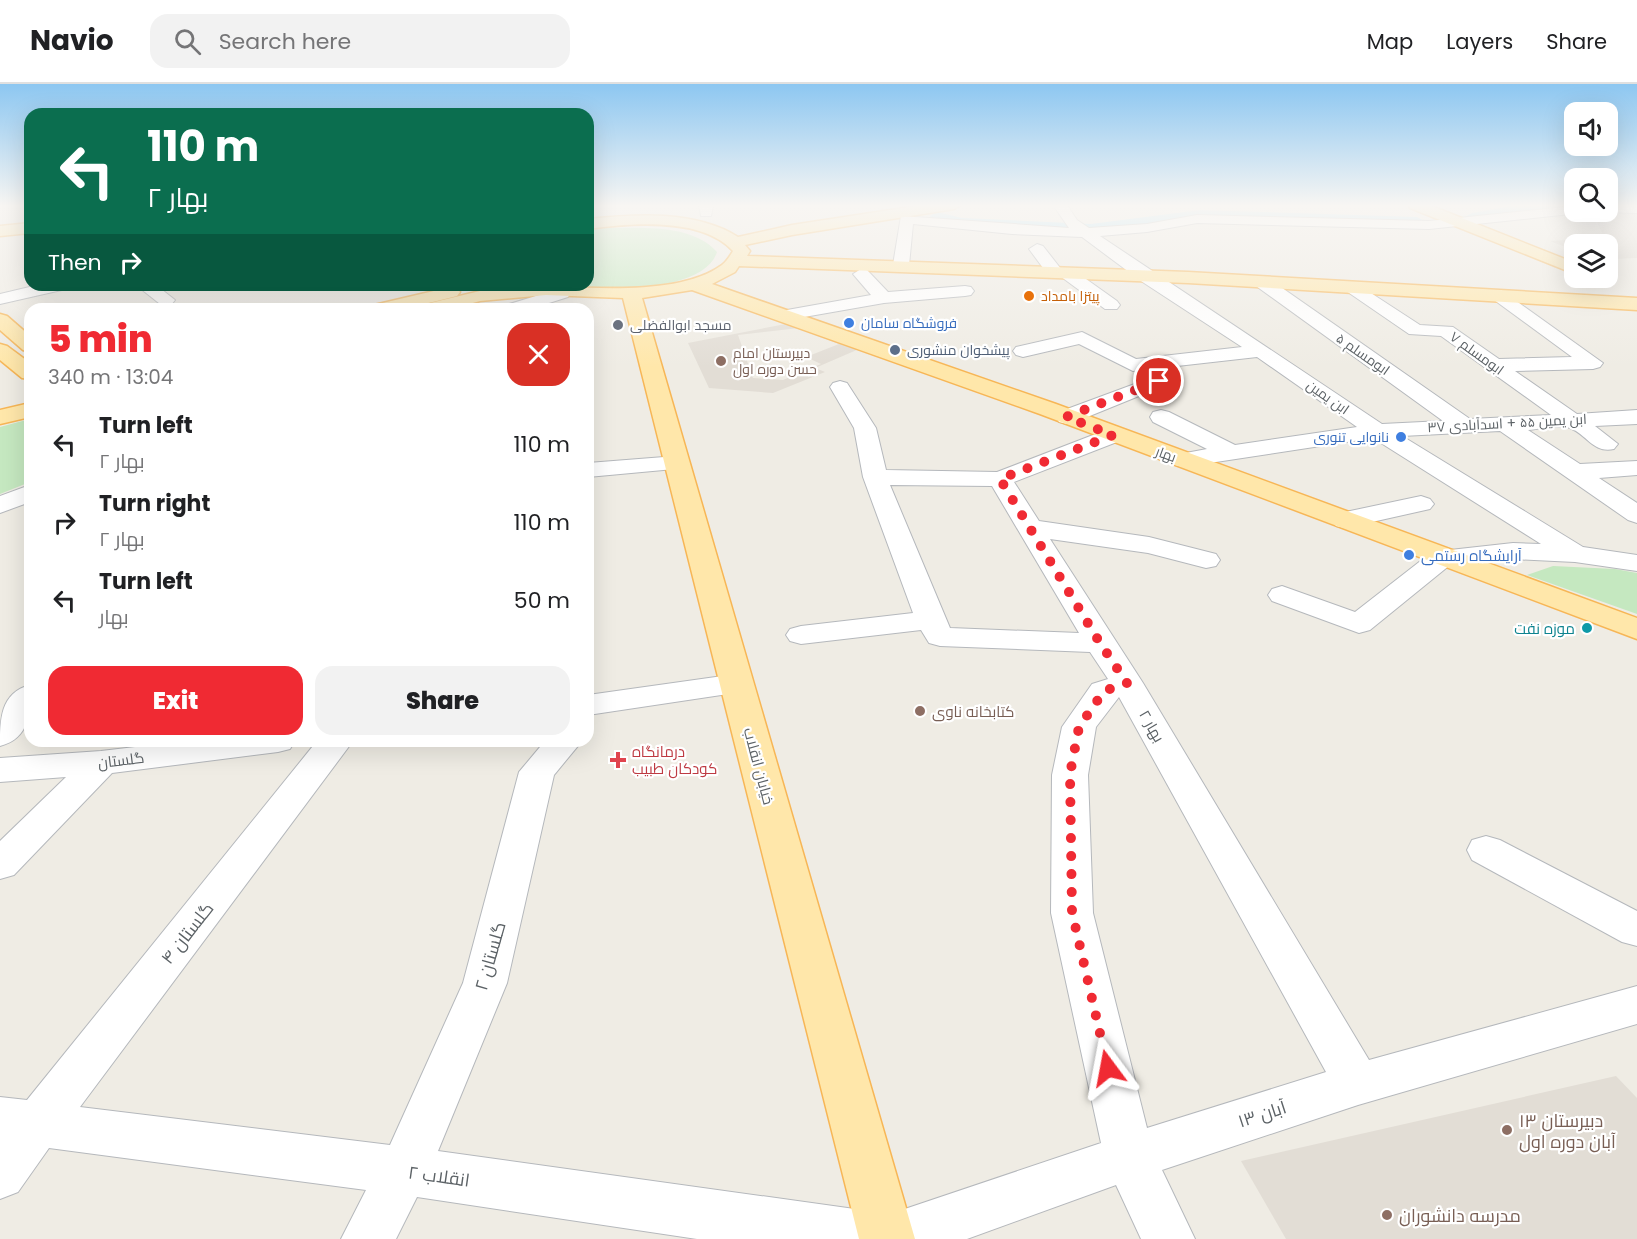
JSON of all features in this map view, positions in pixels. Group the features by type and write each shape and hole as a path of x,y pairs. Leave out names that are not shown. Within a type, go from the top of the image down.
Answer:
{"main road":[{"path":"1550,259 1564,265"},
{"path":"549,291 631,293 693,284 722,273 739,261 901,265 1348,286 1606,302 1636,298"},
{"name":"بهار","path":"693,284 787,315 1637,629"},
{"path":"1618,287 1636,298"},
{"path":"406,303 458,291"},
{"path":"453,303 480,296 532,291"},
{"name":"خیابان انقلاب","path":"631,293 887,1239"},
{"path":"0,320 24,341"},
{"path":"0,350 24,368"},
{"path":"0,399 24,393"},
{"path":"0,419 24,413"}],"street":[{"path":"901,259 901,265"},
{"path":"1047,259 1061,273 1111,305"},
{"name":"ابن یمین","path":"1122,259 1377,431 1575,554"},
{"path":"861,274 884,297"},
{"name":"ابومسلم ۵","path":"1262,282 1464,425"},
{"name":"ابومسلم ۷","path":"1348,286 1416,330 1446,331 1606,444"},
{"path":"0,299 34,291"},
{"path":"154,291 166,300"},
{"path":"787,315 884,297 965,291"},
{"path":"531,303 562,293"},
{"path":"1492,365 1593,363 1495,294"},
{"path":"1023,351 1083,338 1133,365 1261,351"},
{"path":"1066,417 1159,381"},
{"path":"840,387 864,428 875,477 930,620 940,637 1100,643"},
{"path":"1161,417 1233,453"},
{"name":"ابن یمین ۵۵ + اسدآبادی ۳۷","path":"1183,460 1377,431 1637,417"},
{"path":"1505,424 1633,509"},
{"path":"875,477 1000,479 1113,435"},
{"path":"594,470 677,463"},
{"path":"1575,472 1637,468"},
{"name":"بهار ۲","path":"1000,479 1127,683 1358,1083"},
{"path":"0,505 24,495"},
{"path":"1345,520 1421,504"},
{"path":"1029,528 1149,545 1206,560"},
{"path":"1282,595 1359,624 1442,558 1513,551 1575,554 1637,563"},
{"path":"801,635 930,620"},
{"path":"1127,683 1104,691 1079,727 1070,774 1072,912 1129,1157 1168,1239"},
{"path":"594,708 737,684"},
{"path":"0,735 24,703"},
{"name":"گلستان","path":"0,770 101,763 230,747"},
{"name":"گلستان ۴","path":"0,1175 18,1122 331,747"},
{"name":"گلستان ۲","path":"369,1239 405,1171 484,984 537,772 560,747"},
{"path":"0,865 101,763"},
{"path":"1486,850 1637,930"},
{"name":"۱۳ آبان","path":"892,1239 1129,1157 1358,1083 1637,1005"},
{"name":"انقلاب ۲","path":"18,1122 405,1171 876,1239"}],"shaded area":[{"name":"دبیرستان امام حسن دوره اول","path":"796,322 859,349 815,368 825,372 773,393 709,388 688,343","holes":["799,328 839,344 806,357 821,364 783,380 753,378 738,335"]},
{"name":"دبیرستان ۱۳ آبان دوره اول","path":"1616,1076 1637,1098 1637,1239 1286,1239 1241,1161"}],"green space":[{"path":"594,259 712,259 707,267 690,277 666,284 594,289"},
{"path":"24,421 24,484 0,494 0,427"},
{"path":"1553,566 1615,569 1637,573 1637,614 1527,575"}],"place":[{"name":"پیتزا بامداد","path":"1029,296"},
{"name":"فروشگاه سامان","path":"849,323"},
{"name":"مسجد ابوالفضلی","path":"618,325"},
{"name":"پیشخوان منشوری","path":"895,350"},
{"name":"دبیرستان امام حسن دوره اول","path":"721,361"},
{"name":"نانوایی تنوری","path":"1401,437"},
{"name":"آرایشگاه رستمی","path":"1409,555"},
{"name":"موزه نفت","path":"1587,628"},
{"name":"کتابخانه ناوی","path":"920,711"},
{"name":"درمانگاه کودکان طبیب","path":"618,760"},
{"name":"دبیرستان ۱۳ آبان دوره اول","path":"1507,1130"},
{"name":"مدرسه دانشوران","path":"1387,1215"}],"route":[{"path":"1108,1068 1072,912 1070,774 1079,727 1104,691 1127,683 1000,479 1113,435 1066,417 1159,381"}]}
